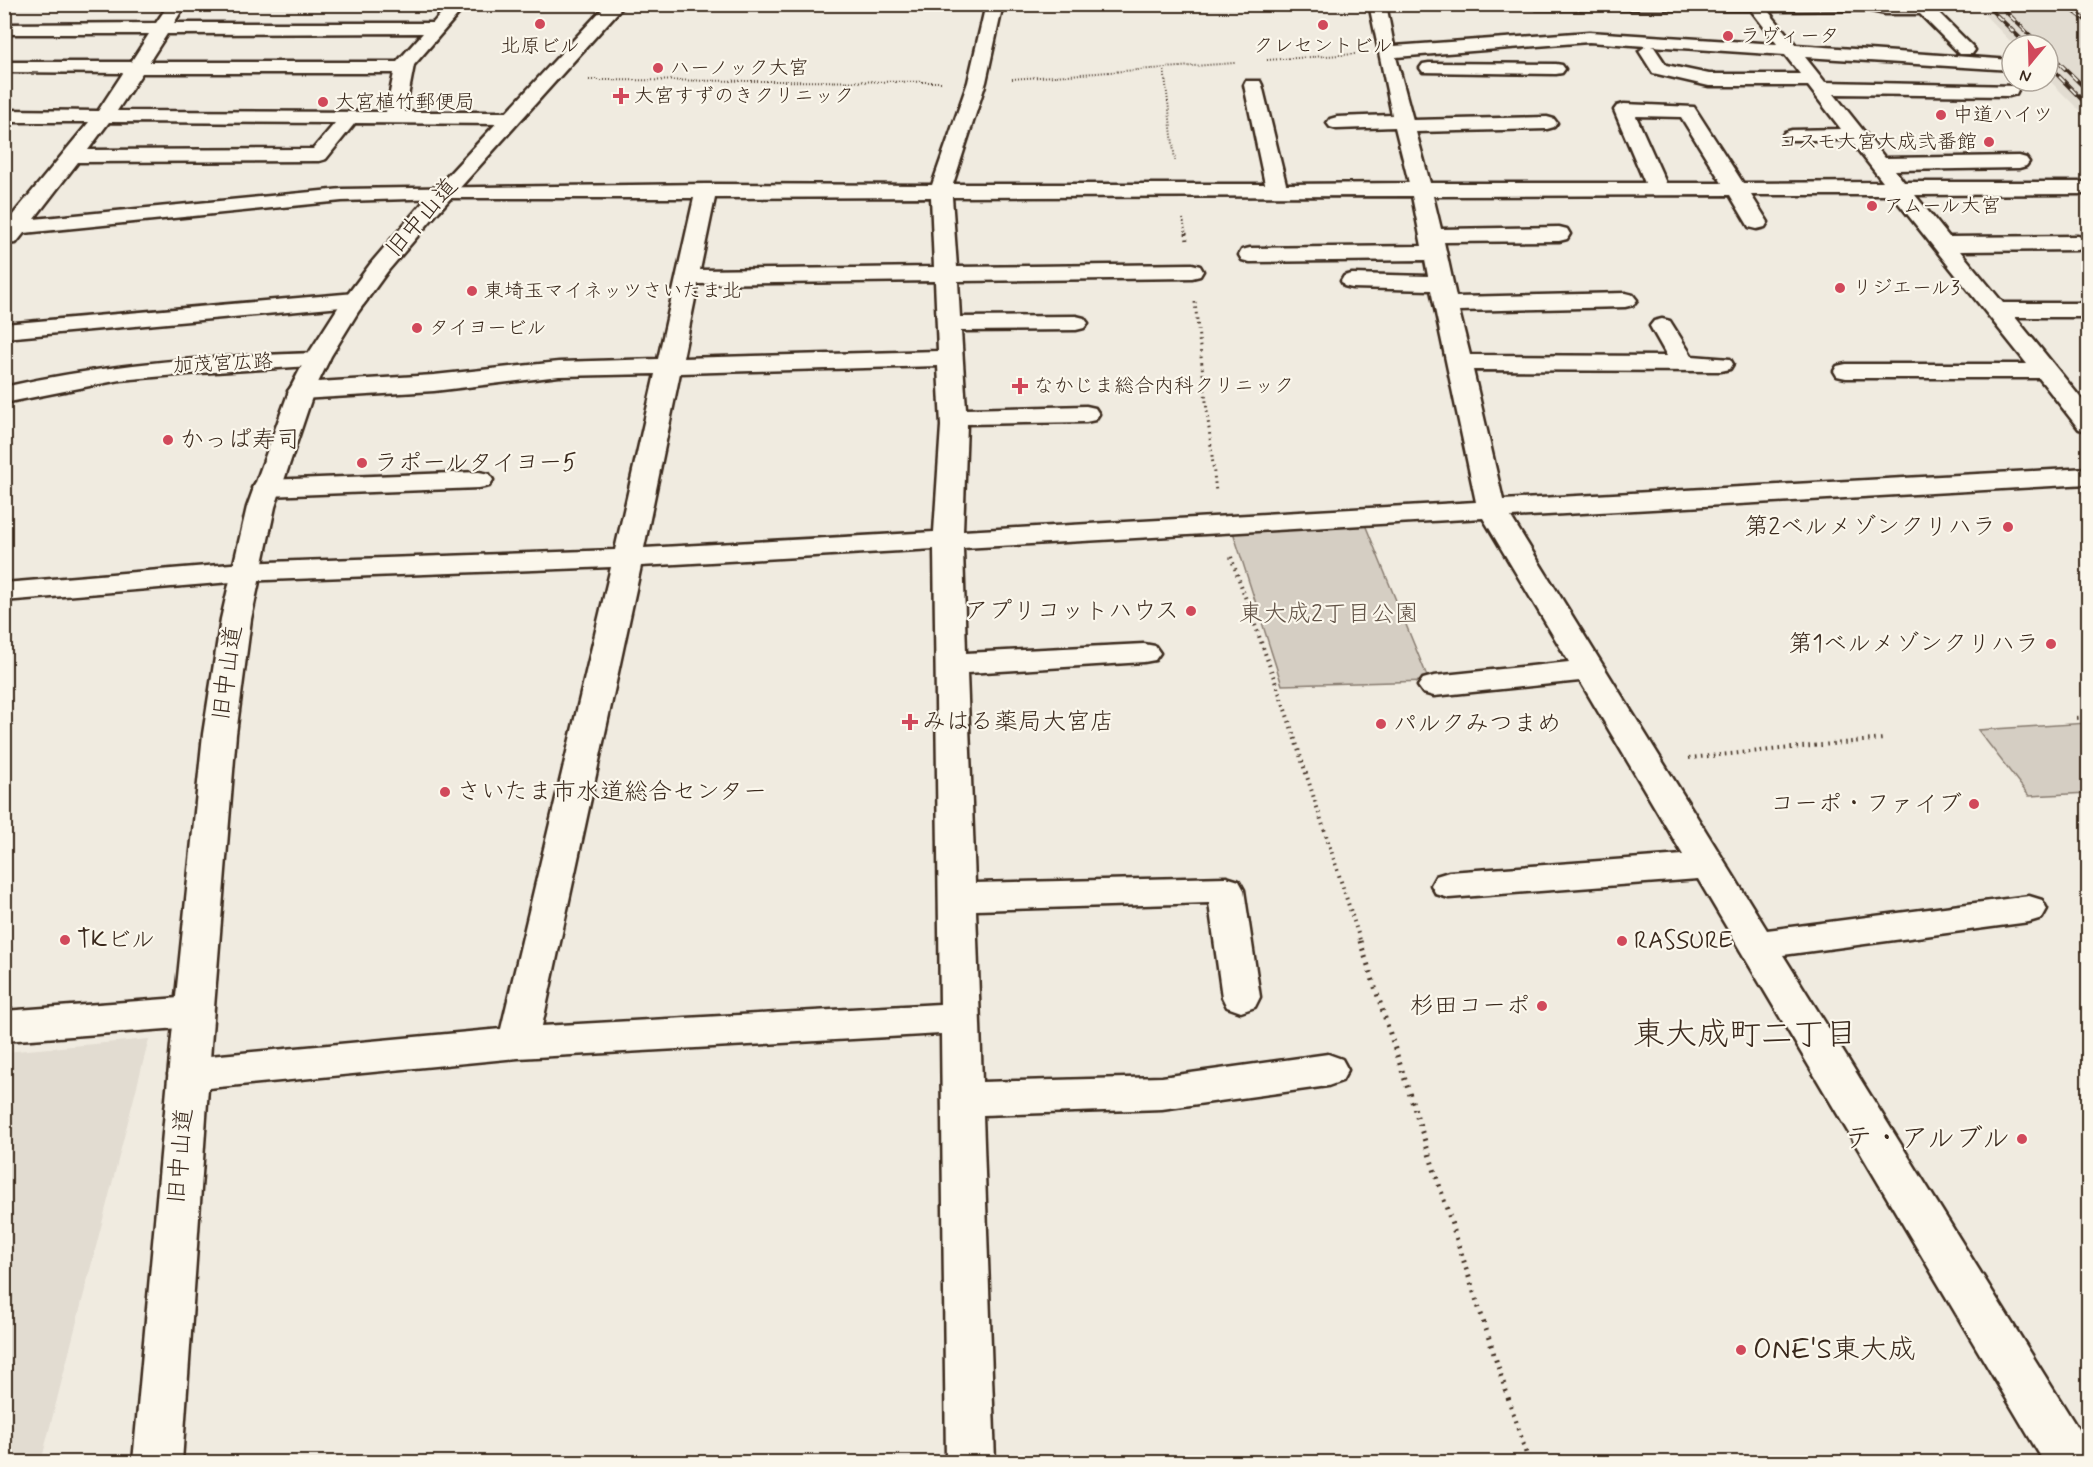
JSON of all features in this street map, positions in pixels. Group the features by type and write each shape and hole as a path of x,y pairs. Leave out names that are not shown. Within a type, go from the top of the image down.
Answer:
{"street":[{"path":"10,235 103,117 164,29 178,4"},
{"path":"395,116 405,64 459,4"},
{"name":"旧中山道","path":"157,1462 193,1012 220,723 243,572 266,488 301,391 317,360 355,300 382,264 444,192 617,4"},
{"path":"971,1462 948,540 953,417 941,189 977,82 995,4"},
{"path":"1377,4 1388,60 1407,114 1421,190 1491,508 2071,1462"},
{"path":"1536,4 1572,6 1870,5 1885,9 1925,9 1966,50"},
{"path":"1572,6 1589,37"},
{"path":"1756,6 1898,188 2088,423"},
{"path":"4,29 437,28"},
{"path":"1388,60 1589,37 2000,64"},
{"path":"1647,51 1659,69 1709,80 2000,90"},
{"path":"1388,60 1556,69"},
{"path":"4,67 404,68"},
{"path":"1253,85 1277,189"},
{"path":"1658,189 1624,110 1687,111 1757,222"},
{"path":"1337,123 1407,114 1547,123"},
{"path":"4,116 510,118"},
{"path":"71,156 319,155 351,116"},
{"path":"1792,136 1857,134"},
{"path":"1880,164 2019,162"},
{"path":"10,235 342,195 444,192 2088,188"},
{"path":"518,1043 628,558 706,190"},
{"path":"1352,281 1438,269 1559,234"},
{"path":"1943,244 2077,243"},
{"path":"1250,255 1438,269 1625,300"},
{"path":"688,278 1192,271"},
{"path":"4,331 355,300"},
{"path":"1997,310 2088,310"},
{"path":"948,324 1076,323"},
{"path":"1662,326 1683,363"},
{"path":"301,391 434,383 559,369 950,358"},
{"name":"加茂宮広路","path":"4,395 129,370 241,362 317,360"},
{"path":"1459,362 1721,364"},
{"name":"加茂宮広路","path":"4,412 129,370"},
{"path":"1846,371 2046,371"},
{"path":"953,417 1086,414"},
{"path":"4,592 243,572 628,558 2088,476"},
{"path":"266,488 479,480"},
{"path":"951,664 1144,653"},
{"path":"1434,686 1589,670"},
{"path":"1449,885 1709,866"},
{"path":"957,897 1226,890 1241,997"},
{"path":"1756,945 2028,909"},
{"path":"4,1026 193,1012"},
{"path":"188,1074 518,1043 961,1018"},
{"path":"963,1099 1162,1093 1328,1070"}],"path":[{"path":"1164,68 1178,189 1192,271 1219,524 1288,718 1529,1462"},
{"path":"2077,718 2088,717"},
{"path":"1645,762 1882,740"}],"shaded area":[{"path":"1975,5 2088,5 2088,119 2060,91 2060,33 2002,33"},
{"path":"149,1039 41,1462 5,1462 5,1052"}],"green space":[{"name":"東大成2丁目公園","path":"1364,522 1429,681 1282,685 1233,532"},
{"path":"2088,723 2088,793 2029,796 1978,730"}],"railway":[{"path":"1985,4 2015,33"},
{"path":"1998,4 2028,33"},
{"path":"2064,4 2088,22"},
{"path":"2085,4 2088,7"},
{"path":"2060,64 2088,91"},
{"path":"2060,77 2088,106"}],"place":[{"name":"北原ビル","path":"540,24"},
{"name":"クレセントビル","path":"1323,25"},
{"name":"ラヴィータ","path":"1728,36"},
{"name":"ハーノック大宮","path":"658,68"},
{"name":"大宮すずのきクリニック","path":"621,96"},
{"name":"大宮植竹郵便局","path":"323,102"},
{"name":"中道ハイツ","path":"1941,115"},
{"name":"コスモ大宮大成弐番館","path":"1989,142"},
{"name":"アムール大宮","path":"1872,206"},
{"name":"リジエール3","path":"1840,288"},
{"name":"東埼玉マイネッツさいたま北","path":"472,291"},
{"name":"タイヨービル","path":"417,328"},
{"name":"なかじま総合内科クリニック","path":"1020,386"},
{"name":"かっぱ寿司","path":"168,440"},
{"name":"ラポールタイヨー5","path":"362,463"},
{"name":"第2ベルメゾンクリハラ","path":"2008,527"},
{"name":"アプリコットハウス","path":"1191,611"},
{"name":"第1ベルメゾンクリハラ","path":"2051,644"},
{"name":"みはる薬局大宮店","path":"910,722"},
{"name":"パルクみつまめ","path":"1381,724"},
{"name":"さいたま市水道総合センター","path":"445,792"},
{"name":"コーポ・ファイブ","path":"1974,804"},
{"name":"TKビル","path":"65,940"},
{"name":"RASSURE","path":"1622,941"},
{"name":"杉田コーポ","path":"1542,1006"},
{"name":"テ・アルブル","path":"2022,1139"},
{"name":"ONE'S東大成","path":"1741,1350"}],"district":[{"name":"東大成町二丁目","path":"1745,1035"}]}
